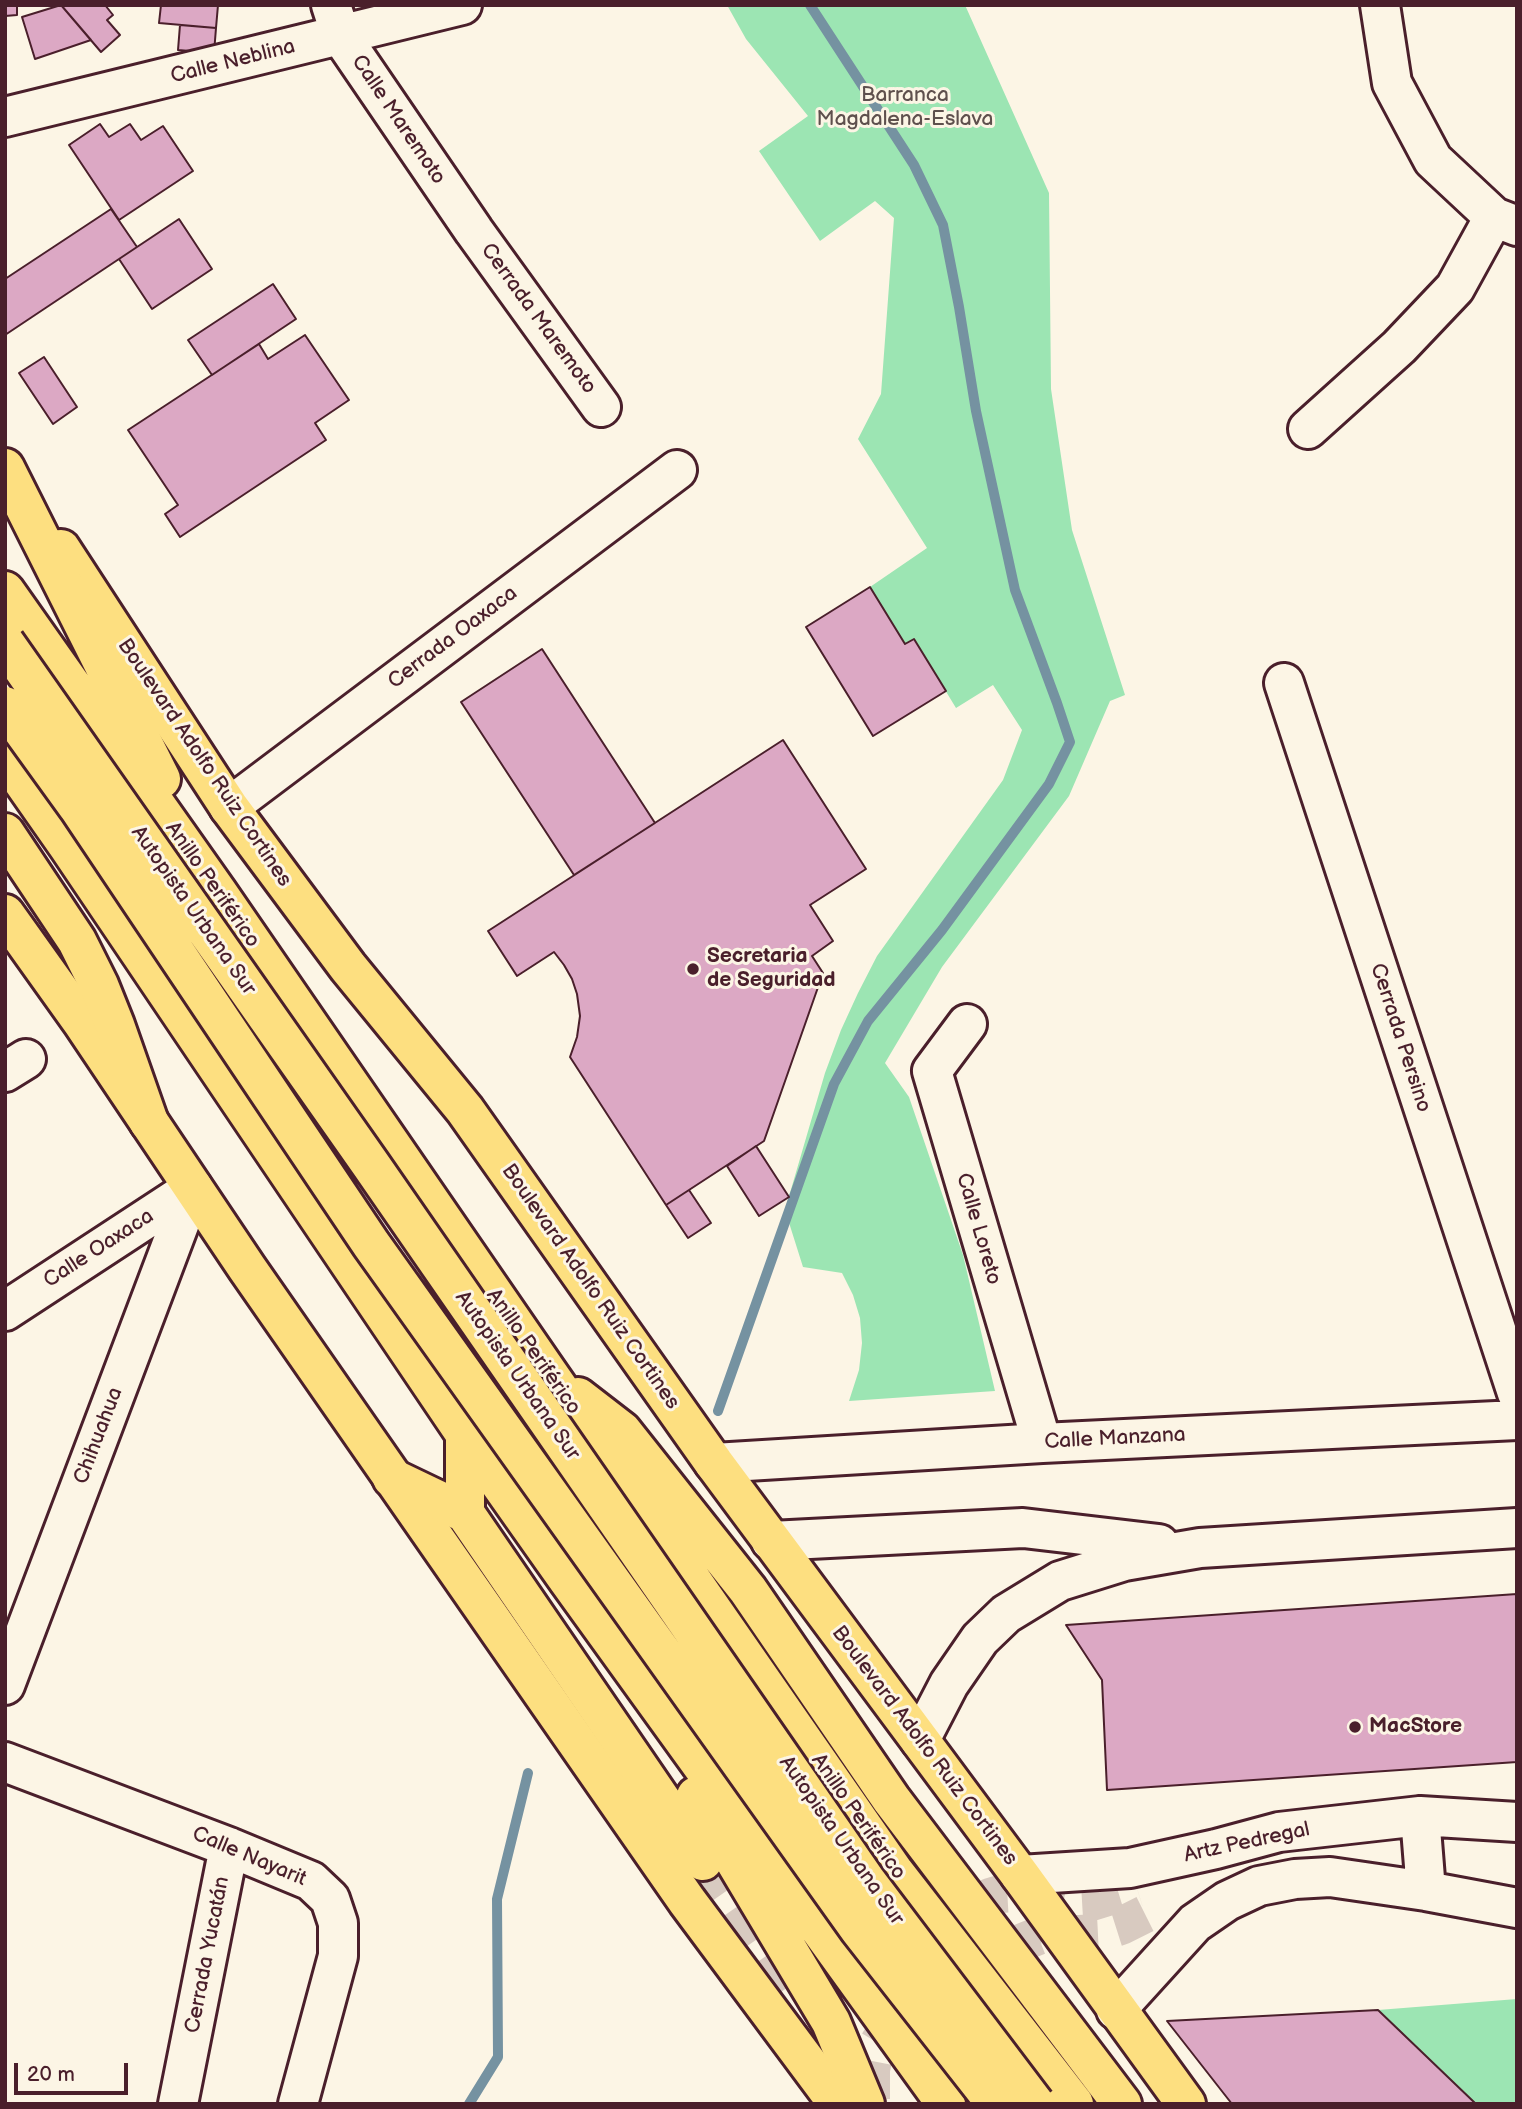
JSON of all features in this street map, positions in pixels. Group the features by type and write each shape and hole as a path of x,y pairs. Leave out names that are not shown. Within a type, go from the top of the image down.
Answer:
{"main road":[{"name":"Boulevard Adolfo Ruiz Cortines","path":"5,466 229,807 348,967 465,1110 714,1463 1020,1875 1186,2104"},
{"path":"5,466 218,893"},
{"name":"Anillo Periférico","path":"5,591 218,893 895,1873 1074,2104"},
{"name":"Autopista Urbana Sur","path":"5,643 371,1165 867,1882 1035,2104"},
{"name":"Autopista Urbana Sur","path":"5,706 78,807 371,1244 859,1928 996,2104"},
{"path":"5,756 466,1434 568,1580 946,2104"},
{"path":"5,833 88,963 115,1026 149,1122"},
{"path":"5,914 82,1022 392,1478 687,1900 838,2104"},
{"path":"548,1373 622,1431 748,1590 891,1799 1122,2104"},
{"path":"465,1513 466,1434"},
{"path":"392,1478 465,1513 703,1861"},
{"path":"568,1580 831,2022 865,2104"}],"street":[{"name":"Calle Neblina","path":"5,117 336,20 461,5"},
{"path":"1308,429 1399,347 1455,288 1505,222 1433,160 1392,83 1380,5"},
{"name":"Calle Maremoto","path":"336,20 474,231"},
{"name":"Cerrada Maremoto","path":"474,231 601,407"},
{"name":"Cerrada Oaxaca","path":"229,807 677,470"},
{"name":"Cerrada Persino","path":"1283,682 1517,1393"},
{"name":"Calle Loreto","path":"967,1024 932,1071 1042,1443"},
{"name":"Calle Oaxaca","path":"5,1311 193,1188"},
{"name":"Chihuahua","path":"5,1685 193,1188"},
{"name":"Calle Manzana","path":"714,1463 1042,1443 1517,1420"},
{"path":"771,1541 1023,1528 1200,1548"},
{"path":"920,1740 949,1684 980,1639 1006,1614 1060,1581 1124,1561 1200,1548 1517,1528"},
{"name":"Calle Nayarit","path":"5,1762 311,1881 330,1899 338,1923 338,1956 298,2104"},
{"path":"1420,1816 1426,1891"},
{"name":"Artz Pedregal","path":"1020,1875 1130,1868 1279,1832 1420,1816 1517,1822"},
{"name":"Cerrada Yucatán","path":"178,2104 229,1847"},
{"path":"1116,2010 1195,1923 1227,1901 1259,1886 1296,1879 1330,1877 1517,1908"}],"green space":[{"name":"Barranca Magdalena-Eslava","path":"727,5 965,5 1049,193 1051,389 1072,530 1125,695 1110,701 1069,796 942,967 885,1063 909,1097 963,1255 995,1391 849,1401 859,1370 862,1343 860,1318 853,1295 842,1273 803,1267 785,1210 825,1073 858,993 877,956 1003,780 1022,730 993,685 956,708 914,639 905,644 870,587 927,548 858,439 881,394 894,218 875,201 820,241 759,151 808,116 746,39"},
{"path":"1517,1999 1517,2104 1476,2104 1378,2010"}],"building":[{"path":"5,5 17,5 17,15 5,16"},
{"path":"61,5 91,40 35,59 22,17"},
{"path":"61,5 105,5 113,15 107,20 120,35 101,52"},
{"path":"161,5 218,5 216,28 159,23"},
{"path":"180,25 216,28 214,53 178,50"},
{"path":"100,124 109,137 130,124 141,140 163,126 193,171 119,220 69,145"},
{"path":"111,209 137,247 5,335 5,279"},
{"path":"179,219 212,269 152,309 119,259"},
{"path":"273,284 296,319 212,375 188,340"},
{"path":"305,335 349,400 315,423 326,440 180,537 165,514 178,505 128,430 259,344 268,359"},
{"path":"44,357 77,407 53,424 19,373"},
{"path":"870,587 905,644 914,639 946,691 873,736 806,627"},
{"path":"542,649 655,823 574,875 461,702"},
{"name":"Secretaria de Seguridad","path":"783,740 866,869 810,905 833,941 812,956 823,973 764,1141 666,1205 570,1057 580,1016 577,994 564,965 554,952 517,976 488,931"},
{"path":"756,1146 789,1197 759,1216 727,1166"},
{"path":"689,1190 711,1223 688,1238 666,1205"},
{"path":"1517,1594 1517,1762 1107,1790 1102,1680 1066,1625"},
{"path":"1378,2010 1476,2104 1232,2104 1167,2021"}],"waterway":[{"path":"718,1411 834,1084 868,1021 942,930 1049,784 1070,742 1015,590 976,411 943,225 914,165 810,5"},
{"path":"469,2104 498,2057 497,1899 528,1773"}],"tunnel":[{"path":"703,1861 794,1991"},
{"path":"973,1908 1000,1894 1017,1893 1071,1904 1088,1903 1137,1888"},
{"path":"1007,1952 1038,1936 1099,1933 1145,1914"},
{"path":"871,2099 871,2070 875,2049 887,2029 915,2008"}],"place":[{"name":"Secretaria de Seguridad","path":"693,969"},
{"name":"MacStore","path":"1355,1727"}]}
